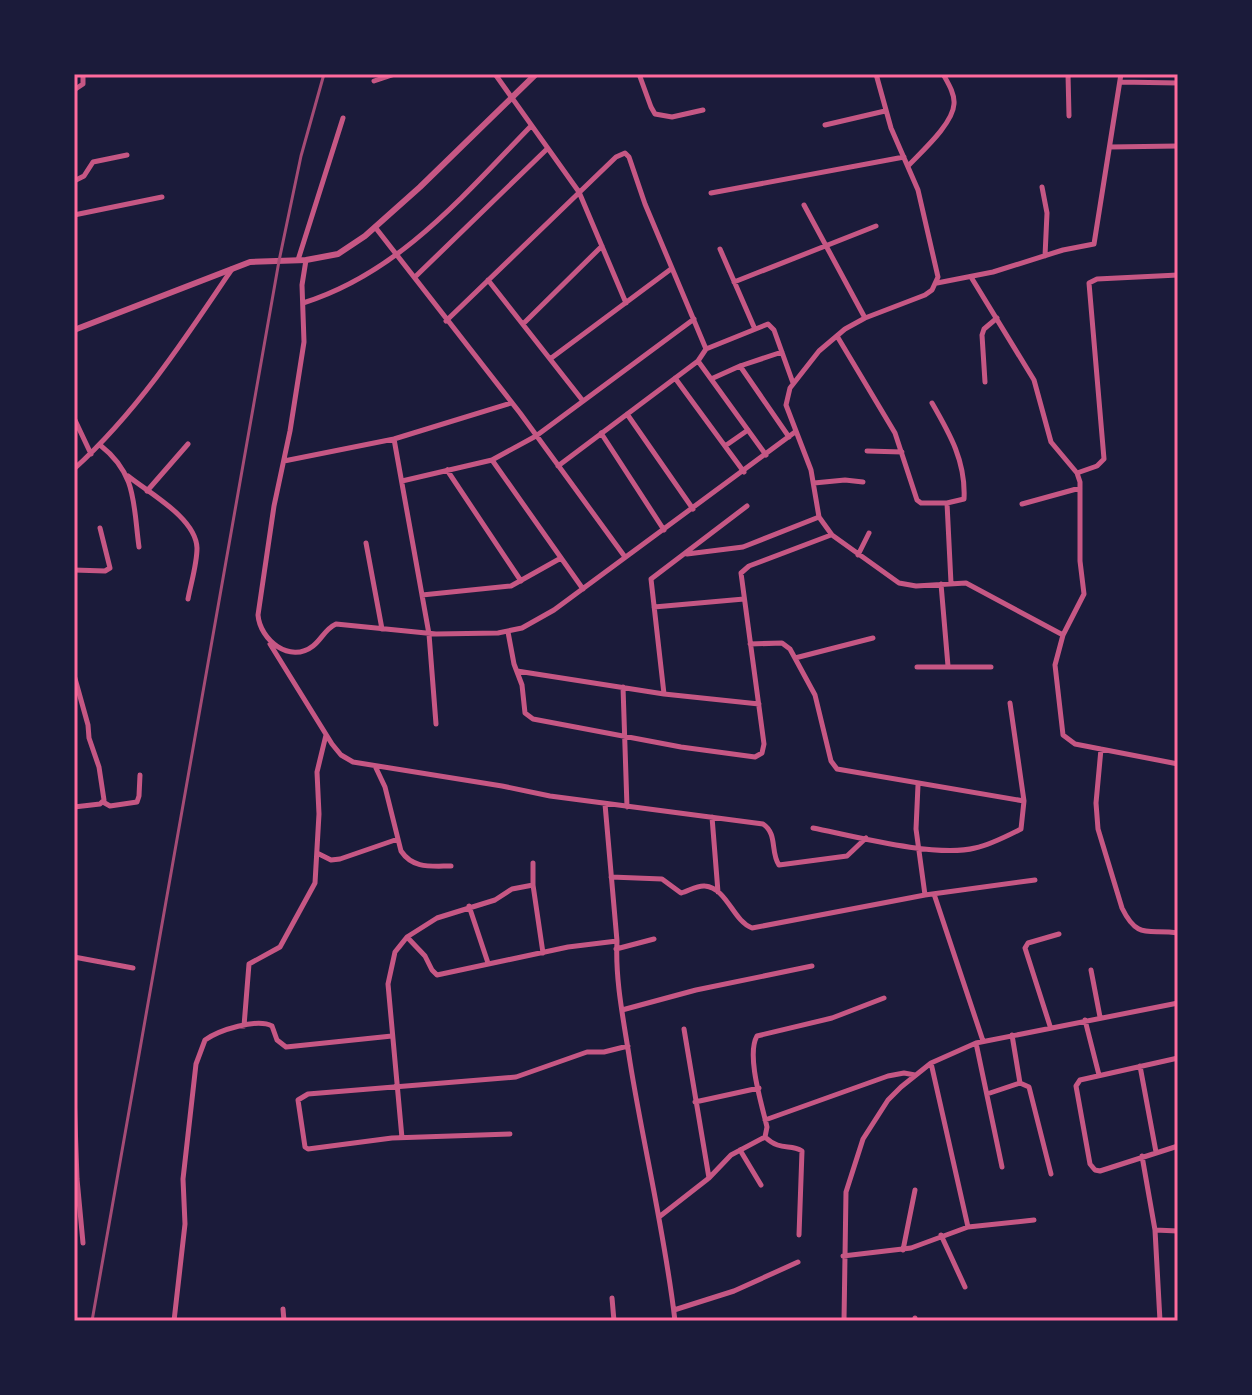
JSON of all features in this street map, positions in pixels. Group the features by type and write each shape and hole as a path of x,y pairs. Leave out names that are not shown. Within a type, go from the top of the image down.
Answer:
{"street":[{"path":"74,90 83,84 83,74"},
{"path":"374,81 395,74"},
{"path":"495,74 579,192 626,303"},
{"path":"74,330 232,268 260,260 306,260 338,254 375,227 536,74"},
{"path":"639,74 655,114 672,117 703,110"},
{"path":"876,74 885,111 918,190 937,265 937,283 932,290 914,300 865,318 837,336 819,351 786,396 795,432 811,470 819,517 832,535 899,583 972,586 1063,635"},
{"path":"908,166 952,111 953,95 943,74"},
{"path":"1068,74 1069,116"},
{"path":"937,283 1094,244 1121,74"},
{"path":"1120,82 1178,83"},
{"path":"825,125 885,111"},
{"path":"298,260 343,118"},
{"path":"303,303 352,284 398,255 441,218 531,126"},
{"path":"1110,147 1178,146"},
{"path":"415,277 547,149"},
{"path":"446,321 616,157 625,153 706,349"},
{"path":"74,181 84,176 93,162 127,155"},
{"path":"711,193 904,157"},
{"path":"1042,187 1047,213 1045,256"},
{"path":"74,215 162,197"},
{"path":"804,205 865,318"},
{"path":"734,282 876,226"},
{"path":"375,227 625,557"},
{"path":"522,324 602,246"},
{"path":"720,249 754,327"},
{"path":"306,260 302,285 304,342 258,615 262,633 326,735 347,760 605,804 757,822 768,827 772,834 775,860 779,865 847,856 866,838"},
{"path":"74,469 100,445 174,354 232,268"},
{"path":"550,359 671,269"},
{"path":"1077,473 1100,464 1104,454 1089,283 1097,279 1178,275"},
{"path":"971,277 1034,380 1051,442 1077,473 1084,594 1063,635 1055,665 1063,735 1070,742 1178,764"},
{"path":"488,280 583,401"},
{"path":"985,382 982,335 984,329 997,318"},
{"path":"402,481 492,460 536,436 694,319"},
{"path":"558,466 698,361 706,349 754,327 770,325 793,383"},
{"path":"837,336 887,418 902,452 917,500 921,503 962,501 965,497 961,461 952,436 932,403"},
{"path":"711,379 782,352"},
{"path":"698,361 766,455"},
{"path":"740,366 789,437"},
{"path":"675,378 744,472"},
{"path":"284,461 394,439 511,403"},
{"path":"627,414 693,509"},
{"path":"74,418 91,454"},
{"path":"725,446 748,430"},
{"path":"270,643 278,648 301,651 313,646 332,625 429,634 508,632 535,623 795,432"},
{"path":"601,433 664,530"},
{"path":"394,439 429,634 436,724"},
{"path":"147,491 188,444"},
{"path":"100,445 114,456 128,476 177,513 194,536 197,549 188,599"},
{"path":"867,451 902,452"},
{"path":"492,460 583,589"},
{"path":"447,470 521,581"},
{"path":"128,476 139,547"},
{"path":"814,483 863,482"},
{"path":"1022,504 1080,488"},
{"path":"947,503 951,583"},
{"path":"664,694 651,579 747,506"},
{"path":"685,554 743,547 819,517"},
{"path":"74,570 105,571 110,568 100,528"},
{"path":"858,555 869,533"},
{"path":"508,632 528,717 624,737 755,757 764,749 741,578 746,568 832,535"},
{"path":"366,543 382,629"},
{"path":"422,595 497,588 521,581 561,558"},
{"path":"941,584 948,666"},
{"path":"654,607 744,599"},
{"path":"795,658 873,638"},
{"path":"750,644 787,645 815,695 835,767 840,770 879,774 918,785 1024,801"},
{"path":"917,667 991,667"},
{"path":"516,671 664,694 759,704"},
{"path":"74,675 99,767 103,802"},
{"path":"623,687 627,807"},
{"path":"813,828 918,848 973,849 1019,831 1024,823 1024,801 1010,703"},
{"path":"244,1026 249,964 274,951 285,939 315,883 317,772 326,735"},
{"path":"1101,749 1096,803 1098,829 1122,908 1138,930 1145,933 1178,933"},
{"path":"376,767 385,787 401,851 412,864 451,866"},
{"path":"74,807 103,802 110,806 137,802 140,775"},
{"path":"918,785 916,818 925,895"},
{"path":"605,804 622,1010 675,1321"},
{"path":"712,817 718,892"},
{"path":"317,853 331,860 340,859 398,839"},
{"path":"533,863 533,885 543,953"},
{"path":"611,877 662,879 681,893 705,886 718,892 745,925 752,928 925,895 1035,880"},
{"path":"402,1138 388,984 395,952 407,937 437,918 495,900 512,889 533,885"},
{"path":"934,894 979,1042 1002,1167"},
{"path":"469,906 488,963"},
{"path":"1050,1026 1025,948 1028,943 1059,934"},
{"path":"407,937 437,975 568,947 617,941"},
{"path":"616,949 654,939"},
{"path":"74,957 133,968"},
{"path":"622,1010 696,990 812,966"},
{"path":"1091,970 1100,1017"},
{"path":"765,1137 765,1120 753,1064 754,1040 757,1036 832,1018 884,998"},
{"path":"844,1321 846,1192 863,1139 888,1100 931,1063 979,1042 1178,1003"},
{"path":"1085,1020 1099,1075"},
{"path":"174,1321 185,1224 183,1179 196,1064 205,1040 225,1030 268,1023 277,1040 286,1047 392,1036"},
{"path":"684,1029 709,1178"},
{"path":"1012,1035 1020,1083"},
{"path":"510,1134 402,1138 308,1149 305,1147 299,1097 397,1085 516,1077 587,1052 604,1052 628,1046"},
{"path":"1178,1058 1079,1080 1076,1086 1092,1167 1100,1171 1178,1146"},
{"path":"931,1063 968,1227"},
{"path":"1140,1066 1156,1152"},
{"path":"765,1120 888,1076 904,1073 915,1075"},
{"path":"987,1094 1020,1083 1029,1087 1051,1174"},
{"path":"695,1102 759,1088"},
{"path":"74,1093 83,1243"},
{"path":"658,1217 709,1178 726,1159 765,1137"},
{"path":"765,1137 781,1148 802,1151 799,1235"},
{"path":"740,1150 761,1185"},
{"path":"1142,1156 1155,1230 1160,1321"},
{"path":"903,1250 915,1190"},
{"path":"843,1256 903,1250 968,1227 1034,1220"},
{"path":"1155,1230 1178,1231"},
{"path":"941,1235 965,1287"},
{"path":"674,1310 745,1287 798,1262"},
{"path":"612,1298 614,1321"},
{"path":"283,1309 284,1321"}],"railway":[{"path":"92,1321 279,261 301,156 324,74"}]}
